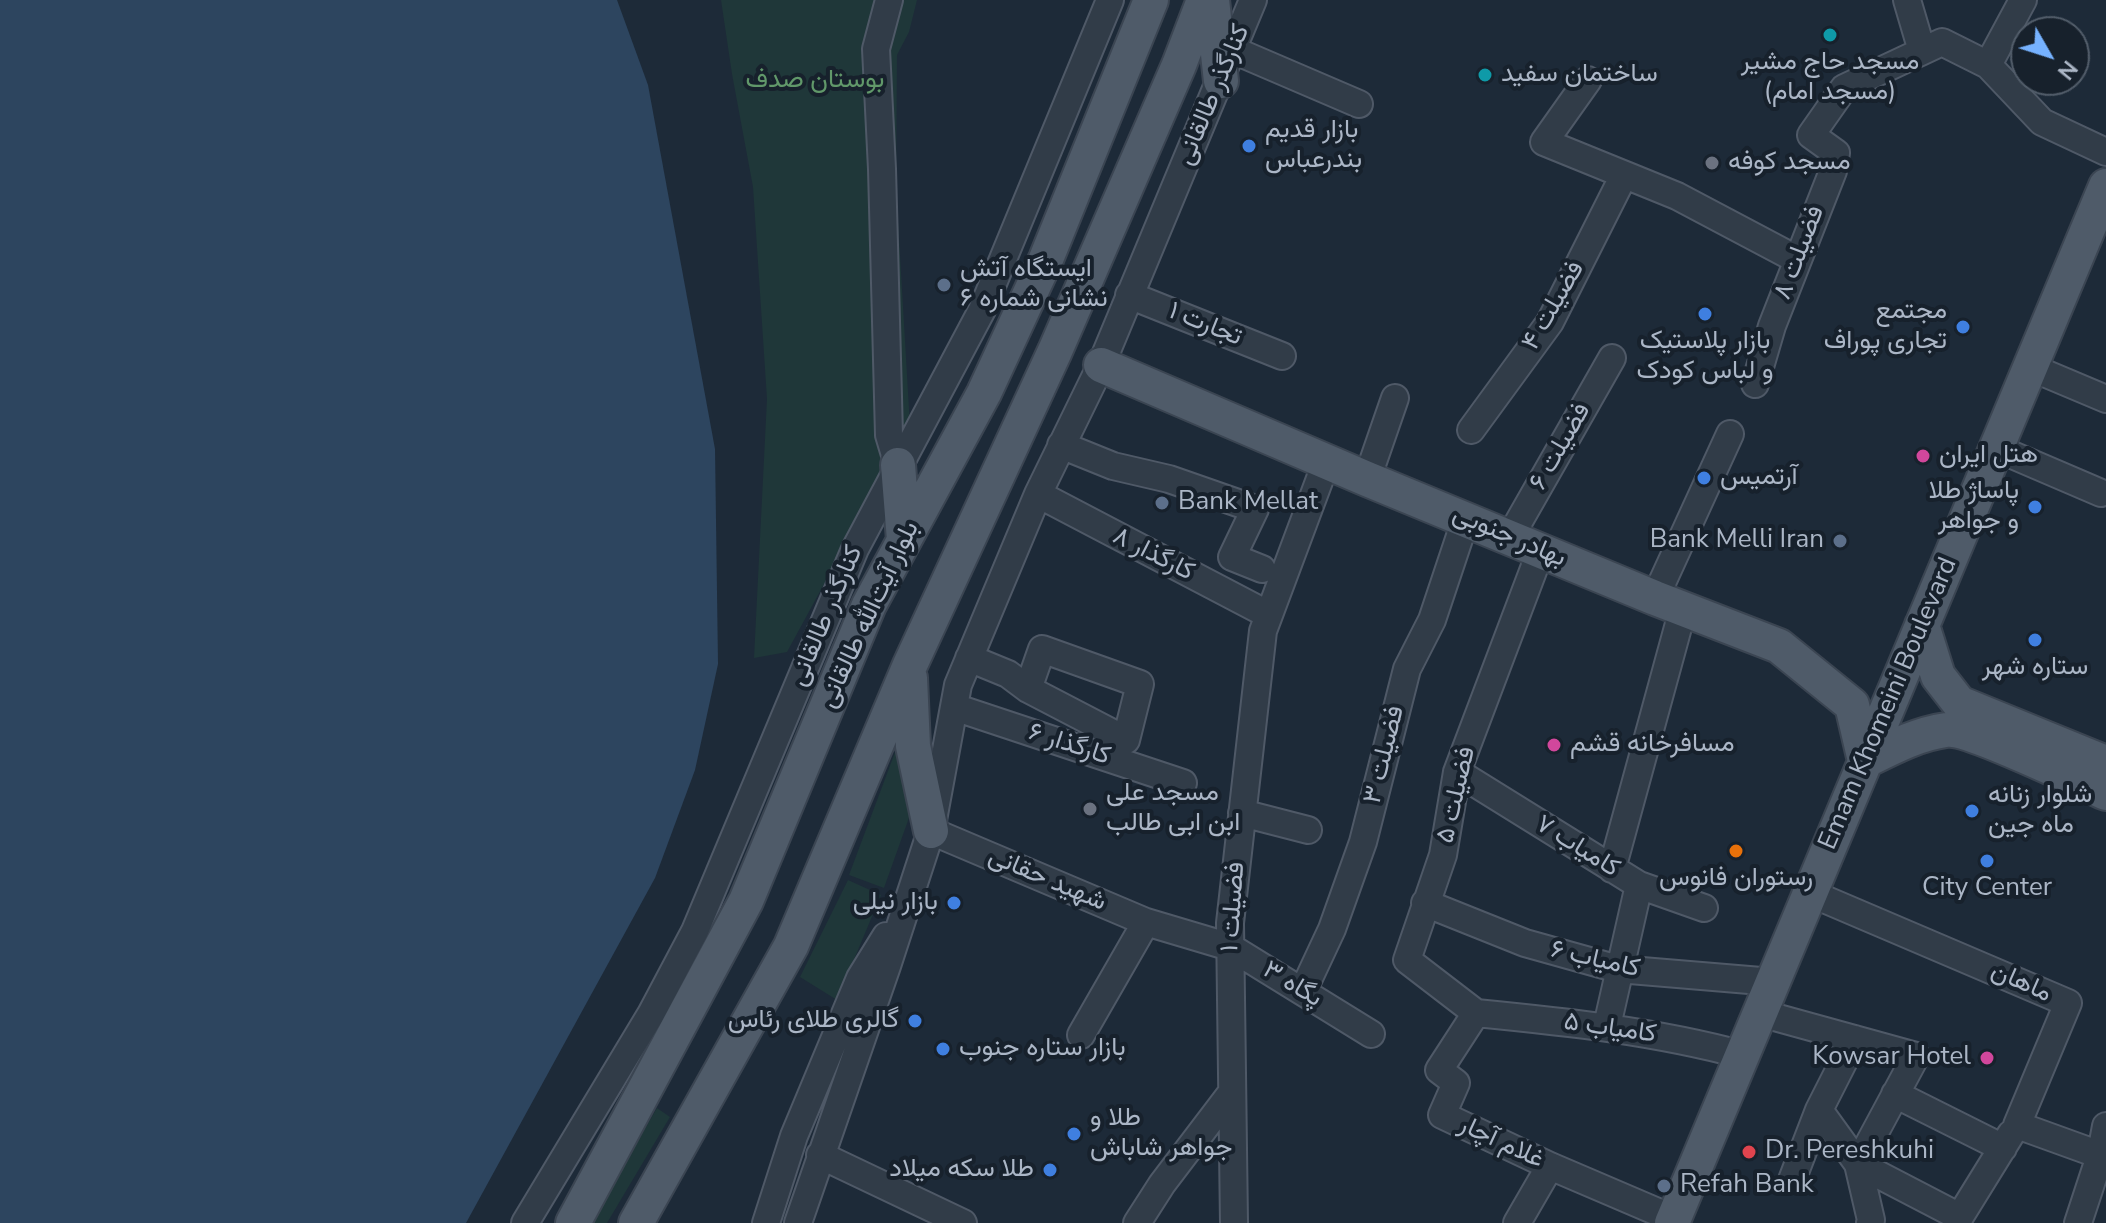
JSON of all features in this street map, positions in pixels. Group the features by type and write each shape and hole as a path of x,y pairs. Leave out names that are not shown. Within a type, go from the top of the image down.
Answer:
{"main road":[{"name":"بلوار آیت‌الله طالقانی","path":"573,1223 746,901 865,614 984,393 1046,259 1151,0"},
{"path":"636,1223 791,946 910,665 1055,351 1204,0"},
{"path":"1212,0 1227,66"},
{"name":"Emam Khomeini Boulevard","path":"1673,1221 2106,186"},
{"name":"بهادر جنوبی","path":"1101,365 1367,479 1779,646 1852,705 1865,761"},
{"path":"898,465 904,540"},
{"path":"1922,625 1938,676 1959,703 2106,763"},
{"path":"910,665 913,746 931,831"},
{"path":"1865,761 1912,738 1950,729 1989,742 2106,793"}],"street":[{"path":"889,0 876,49 889,435 898,465"},
{"name":"کنارگذر طالقانی","path":"525,1223 651,1014 695,931 855,549 982,310 1110,0"},
{"name":"کنارگذر طالقانی","path":"798,1223 931,831 958,685 1038,494 1101,365 1253,0"},
{"path":"1907,0 1922,51 1942,42 1988,65 2042,122 2106,152"},
{"path":"1988,65 2023,0"},
{"name":"فضیلت ۸","path":"1755,384 1772,326 1833,171 1836,153 1811,135 1844,88 1922,51"},
{"path":"1227,66 1359,104"},
{"path":"1588,80 1544,142 1677,196 1798,260"},
{"name":"فضیلت ۴","path":"1471,430 1550,322 1624,175"},
{"name":"تجارت ۱","path":"1129,295 1282,356"},
{"name":"فضیلت ۶","path":"1510,537 1612,358"},
{"path":"2030,367 2106,399"},
{"path":"1367,479 1395,398"},
{"path":"1612,869 1669,603 1730,434"},
{"path":"1061,445 1113,466 1169,479 1255,509 1232,557 1262,569"},
{"path":"1996,448 2101,493"},
{"name":"فضیلت ۱","path":"1234,1223 1230,923 1263,631 1327,460"},
{"name":"کارگذار ۸","path":"1038,494 1269,615"},
{"name":"فضیلت ۳","path":"1303,991 1332,929 1363,842 1407,669 1432,620 1466,518"},
{"name":"فضیلت ۵","path":"1476,1013 1407,960 1443,855 1457,772 1541,550"},
{"path":"969,658 1008,674 1028,689"},
{"name":"کارگذار ۶","path":"954,707 1183,783"},
{"name":"کامیاب ۷","path":"1457,772 1639,885 1704,908"},
{"path":"1242,813 1308,830"},
{"name":"شهید حقانی","path":"931,831 1155,924"},
{"path":"1607,1026 1639,885"},
{"name":"ماهان","path":"1810,893 2020,992 2068,1003 2017,1125 1958,1220"},
{"path":"766,1223 794,1136 860,978 909,900"},
{"name":"کامیاب ۶","path":"1425,903 1525,943 1618,969 1766,998 1855,1039 1916,1056 1895,1094"},
{"path":"1081,1035 1155,924"},
{"name":"پگاه ۳","path":"1155,924 1230,947 1371,1034"},
{"name":"کامیاب ۵","path":"1476,1013 1607,1026 1743,1055"},
{"name":"غلام آچار","path":"1476,1013 1439,1070 1456,1083 1442,1115 1673,1221"},
{"path":"1792,1180 1819,1110 1855,1039"},
{"path":"1137,1223 1162,1184 1232,1092"},
{"path":"1858,1164 1895,1094 2003,1148"},
{"path":"1819,1110 1858,1164 1870,1223"},
{"path":"2017,1125 2089,1151 2103,1153"},
{"path":"2078,1223 2103,1153 2106,1126"},
{"path":"820,1155 963,1223"},
{"path":"1858,1164 1958,1220"},
{"path":"1517,1223 1550,1166"}],"green space":[{"name":"بوستان صدف","path":"721,0 917,0 909,32 897,55 896,187 910,426 787,652 754,658 767,399 753,187"},
{"path":"900,739 910,815 884,888 849,875"},
{"path":"848,880 881,895 837,1000 800,977"},
{"path":"657,1108 670,1117 607,1223 590,1223"}],"water":[{"path":"0,0 617,0 648,85 715,449 718,664 695,770 655,878 466,1223 0,1223"}],"place":[{"name":"مسجد حاج مشیر (مسجد امام)","path":"1830,35"},
{"name":"ساختمان سفید","path":"1485,75"},
{"name":"بازار قدیم بندرعباس","path":"1249,146"},
{"name":"مسجد کوفه","path":"1712,163"},
{"name":"ایستگاه آتش نشانی شماره ۶","path":"944,285"},
{"name":"بازار پلاستیک و لباس کودک","path":"1705,314"},
{"name":"مجتمع تجاری پوراف","path":"1963,327"},
{"name":"هتل ایران","path":"1923,456"},
{"name":"آرتمیس","path":"1704,478"},
{"name":"Bank Mellat","path":"1162,503"},
{"name":"پاساژ طلا و جواهر","path":"2035,507"},
{"name":"Bank Melli Iran","path":"1840,541"},
{"name":"ستاره شهر","path":"2035,640"},
{"name":"مسافرخانه قشم","path":"1554,745"},
{"name":"مسجد علی ابن ابی طالب","path":"1090,809"},
{"name":"شلوار زنانه ماه جین","path":"1972,811"},
{"name":"رستوران فانوس","path":"1736,851"},
{"name":"City Center","path":"1987,861"},
{"name":"بازار نیلی","path":"954,903"},
{"name":"گالری طلای رئاس","path":"915,1021"},
{"name":"بازار ستاره جنوب","path":"943,1049"},
{"name":"Kowsar Hotel","path":"1987,1058"},
{"name":"طلا و جواهر شاباش","path":"1074,1134"},
{"name":"Dr. Pereshkuhi","path":"1749,1152"},
{"name":"طلا سکه میلاد","path":"1050,1170"},
{"name":"Refah Bank","path":"1664,1186"}]}
